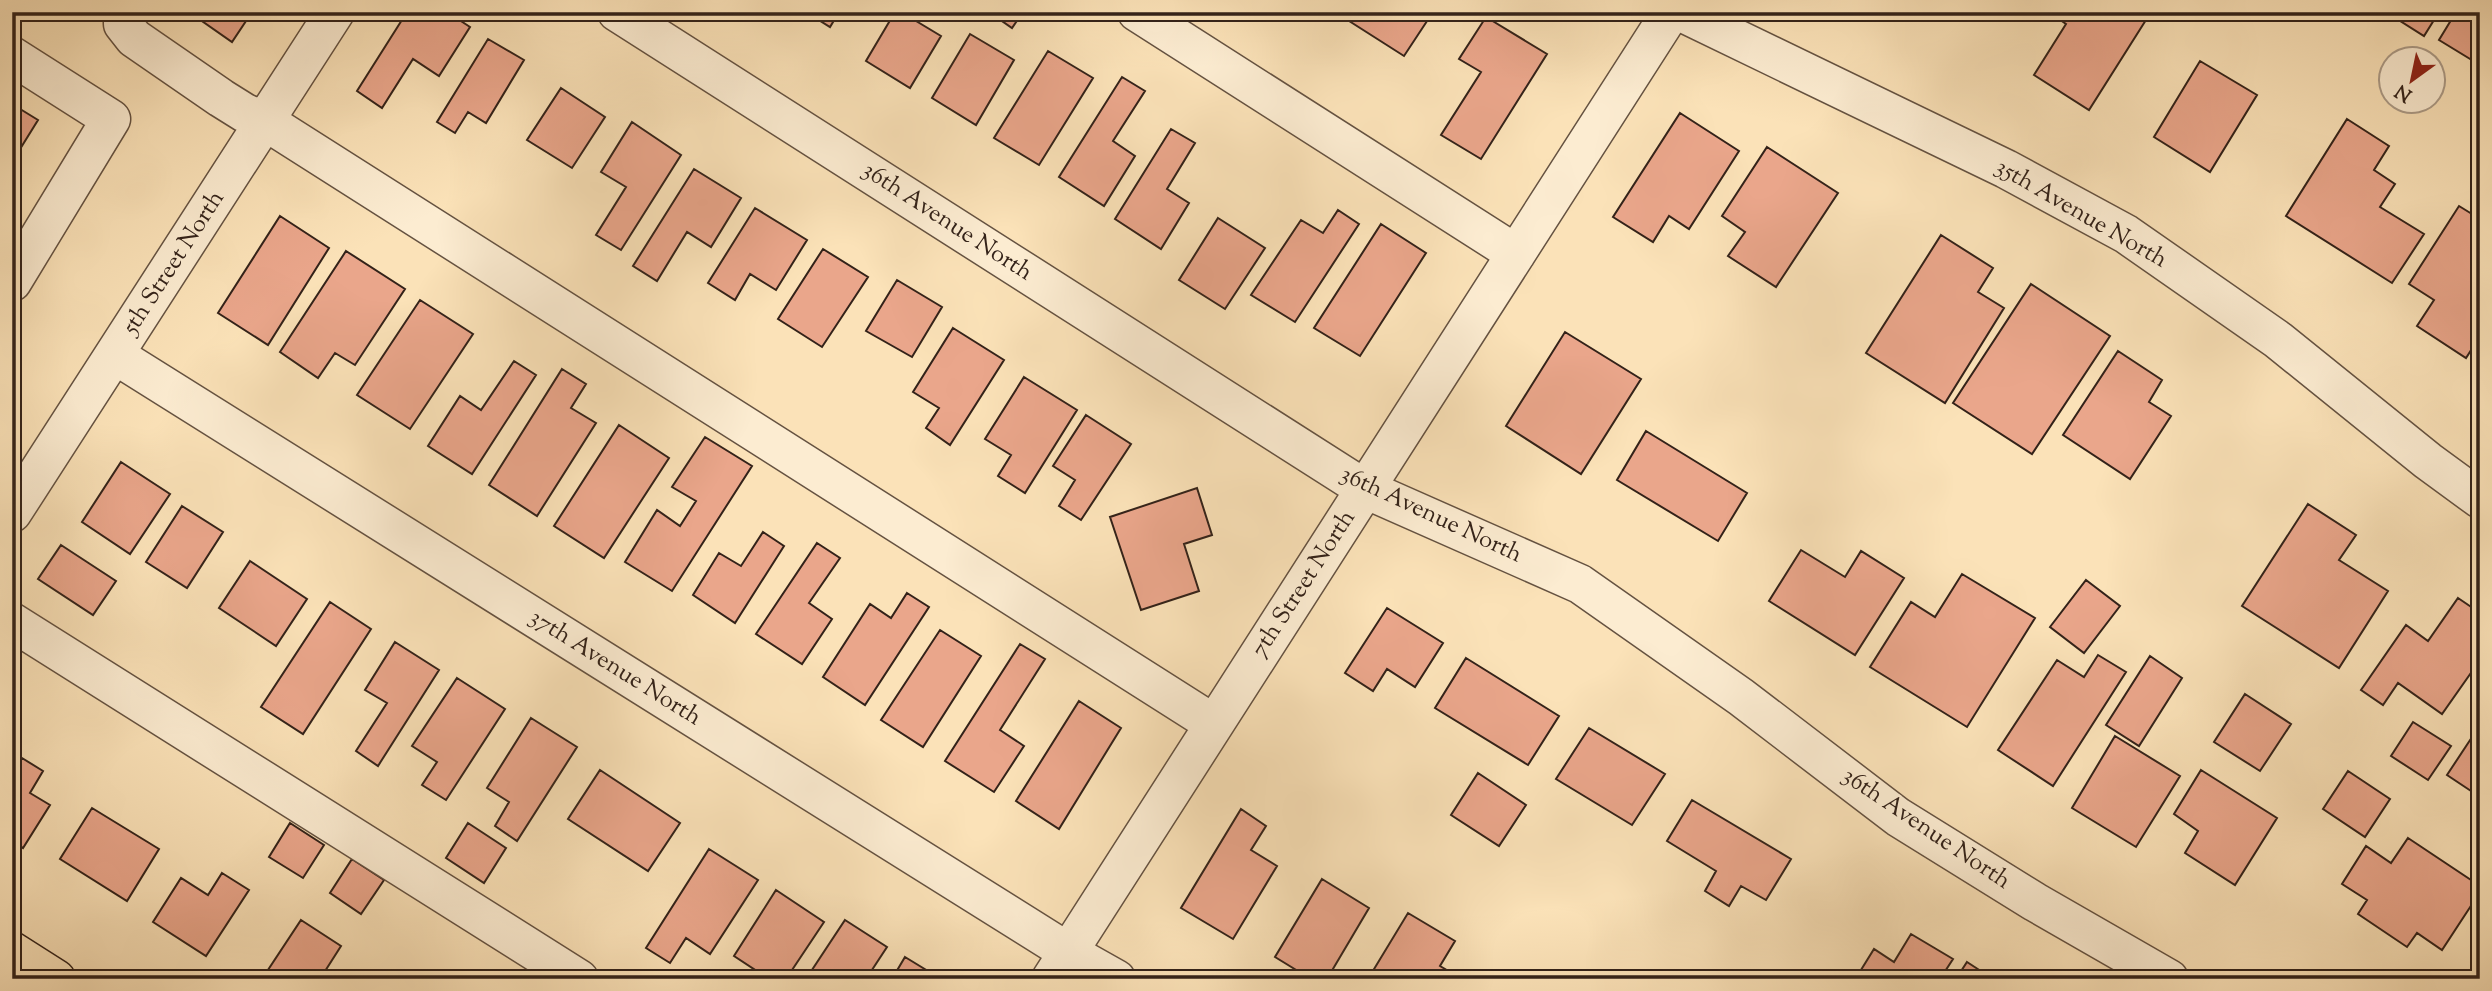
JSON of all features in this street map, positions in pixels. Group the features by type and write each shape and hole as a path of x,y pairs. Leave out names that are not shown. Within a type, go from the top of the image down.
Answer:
{"main road":[{"path":"12,951 56,979"}],"street":[{"path":"123,12 124,24 134,38 221,98 245,113 265,121 1214,724"},
{"name":"5th Street North","path":"12,513 335,12"},
{"name":"36th Avenue North","path":"617,12 1365,489 1580,584 1741,697 1898,817 2035,902 2169,979"},
{"path":"1137,12 1516,254"},
{"name":"7th Street North","path":"1060,965 1671,12"},
{"name":"35th Avenue North","path":"1681,12 2006,169 2126,234 2278,341 2428,461 2480,499"},
{"path":"12,56 111,119 12,282"},
{"name":"37th Avenue North","path":"114,355 1060,965 1116,979"},
{"path":"12,622 579,979"}],"building":[{"path":"189,12 252,12 232,42"},
{"path":"407,12 447,12 470,27 439,76 413,59 382,108 357,91"},
{"path":"806,12 839,12 830,27"},
{"path":"895,12 901,12 941,36 910,88 866,61"},
{"path":"989,12 1023,12 1012,28"},
{"path":"1351,12 1433,12 1404,56 1346,19"},
{"path":"2049,12 2151,12 2089,110 2034,75 2066,24"},
{"path":"2386,12 2439,12 2424,36"},
{"path":"2456,12 2480,12 2480,65 2439,40"},
{"path":"1486,17 1547,54 1481,159 1441,135 1481,72 1459,59"},
{"path":"970,34 1014,60 976,125 932,98"},
{"path":"488,39 524,60 486,123 468,112 455,133 437,122"},
{"path":"1048,51 1093,78 1039,165 994,138"},
{"path":"2200,61 2257,95 2210,172 2154,137"},
{"path":"1122,77 1145,91 1113,141 1135,156 1104,206 1059,177"},
{"path":"561,88 605,117 572,168 527,140"},
{"path":"12,104 38,120 12,162"},
{"path":"1680,113 1739,151 1689,229 1669,216 1653,242 1613,217"},
{"path":"2347,119 2389,146 2374,170 2395,184 2380,207 2424,234 2392,283 2286,216"},
{"path":"632,122 681,155 621,250 596,235 626,187 601,172"},
{"path":"1171,129 1195,143 1167,189 1189,203 1161,249 1115,219"},
{"path":"1767,147 1838,193 1776,287 1728,256 1745,232 1722,216"},
{"path":"694,169 741,198 711,247 687,232 657,281 633,266"},
{"path":"2459,206 2480,219 2480,336 2466,358 2417,326 2434,300 2409,284"},
{"path":"755,208 807,240 776,290 750,274 735,300 708,283"},
{"path":"1338,210 1359,224 1295,322 1251,295 1301,220 1323,233"},
{"path":"280,216 329,248 268,345 218,313"},
{"path":"1218,218 1265,248 1225,309 1179,280"},
{"path":"1381,224 1426,253 1360,356 1314,328"},
{"path":"1941,235 1993,268 1978,292 2004,308 1945,403 1866,353"},
{"path":"823,249 868,277 822,347 778,319"},
{"path":"346,251 405,289 355,365 335,353 318,378 280,352"},
{"path":"897,280 942,307 912,357 866,331"},
{"path":"2031,284 2110,336 2032,454 1953,403"},
{"path":"420,300 473,334 410,429 357,395"},
{"path":"953,328 1004,360 950,445 926,428 939,408 913,392"},
{"path":"1565,332 1641,379 1581,474 1506,426"},
{"path":"2118,351 2162,380 2149,402 2171,416 2130,479 2063,435"},
{"path":"514,361 536,375 472,474 428,446 460,396 481,410"},
{"path":"562,369 586,384 571,408 596,423 537,516 489,485"},
{"path":"1024,377 1077,410 1025,493 998,476 1011,455 985,439"},
{"path":"1086,415 1131,444 1081,520 1059,506 1075,480 1053,466"},
{"path":"619,425 669,458 604,558 554,526"},
{"path":"1646,431 1747,493 1718,541 1617,480"},
{"path":"705,437 752,466 672,591 625,562 657,510 680,526 696,501 672,487"},
{"path":"121,462 170,494 130,554 82,522"},
{"path":"1197,488 1212,535 1184,544 1199,591 1141,610 1110,517"},
{"path":"2308,504 2356,535 2339,560 2388,591 2339,668 2242,606"},
{"path":"182,506 223,532 187,588 146,562"},
{"path":"763,532 784,546 735,623 693,595 719,553 741,566"},
{"path":"817,543 840,558 809,603 832,619 802,664 756,634"},
{"path":"61,545 116,581 93,615 38,579"},
{"path":"1801,550 1845,577 1861,551 1904,578 1855,655 1769,601"},
{"path":"250,561 307,599 276,646 219,608"},
{"path":"1962,574 2035,618 1967,727 1870,667 1911,602 1935,617"},
{"path":"2086,580 2120,606 2084,653 2050,627"},
{"path":"907,593 929,607 865,705 823,677 870,604 891,618"},
{"path":"2458,598 2480,613 2480,660 2442,714 2398,683 2383,705 2361,690 2406,625 2428,641"},
{"path":"330,602 371,629 303,734 261,707"},
{"path":"1387,608 1443,643 1415,687 1387,669 1373,691 1345,673"},
{"path":"940,630 981,656 923,747 881,720"},
{"path":"395,642 439,670 378,766 356,751 387,703 365,690"},
{"path":"1020,644 1045,659 1000,730 1024,746 994,792 945,761"},
{"path":"2098,655 2126,672 2053,786 1998,750 2057,660 2084,677"},
{"path":"2150,656 2182,678 2139,746 2106,725"},
{"path":"1466,658 1559,716 1528,765 1435,708"},
{"path":"457,678 505,709 446,800 422,785 437,762 412,746"},
{"path":"2245,694 2291,724 2260,771 2214,742"},
{"path":"1079,701 1121,728 1059,829 1016,801"},
{"path":"531,718 577,747 517,841 495,826 509,802 487,788"},
{"path":"2413,722 2451,746 2428,780 2391,756"},
{"path":"2480,725 2480,797 2447,775"},
{"path":"1589,728 1665,774 1632,825 1556,779"},
{"path":"2115,736 2180,776 2136,847 2072,808"},
{"path":"22,758 43,771 30,793 50,805 23,848 12,841 12,774"},
{"path":"600,770 680,823 648,871 568,819"},
{"path":"2201,770 2277,818 2235,885 2185,853 2198,831 2174,814"},
{"path":"2348,771 2390,799 2365,837 2323,809"},
{"path":"1478,773 1526,805 1499,846 1451,815"},
{"path":"1692,800 1791,859 1766,900 1741,886 1729,906 1705,891 1716,871 1667,841"},
{"path":"92,808 159,849 127,901 60,859"},
{"path":"1241,809 1266,826 1251,850 1277,866 1233,939 1181,908"},
{"path":"290,823 324,845 303,878 269,857"},
{"path":"468,823 506,848 484,883 446,858"},
{"path":"2408,838 2480,886 2480,892 2442,950 2417,933 2407,947 2358,914 2367,900 2342,884 2366,846 2391,863"},
{"path":"709,849 758,880 710,954 686,938 670,963 646,948"},
{"path":"352,859 384,880 361,914 330,893"},
{"path":"222,873 249,890 206,956 153,922 181,878 208,895"},
{"path":"1322,879 1369,908 1327,979 1311,979 1275,957"},
{"path":"776,890 824,922 786,979 769,979 734,956"},
{"path":"1408,913 1455,941 1440,966 1462,979 1368,979"},
{"path":"301,920 341,946 320,979 262,979"},
{"path":"845,920 887,947 866,979 806,979"},
{"path":"1911,934 1953,959 1940,979 1856,978 1874,949 1894,962"},
{"path":"905,957 941,979 892,979"},
{"path":"1967,962 1993,979 1956,979"}]}
